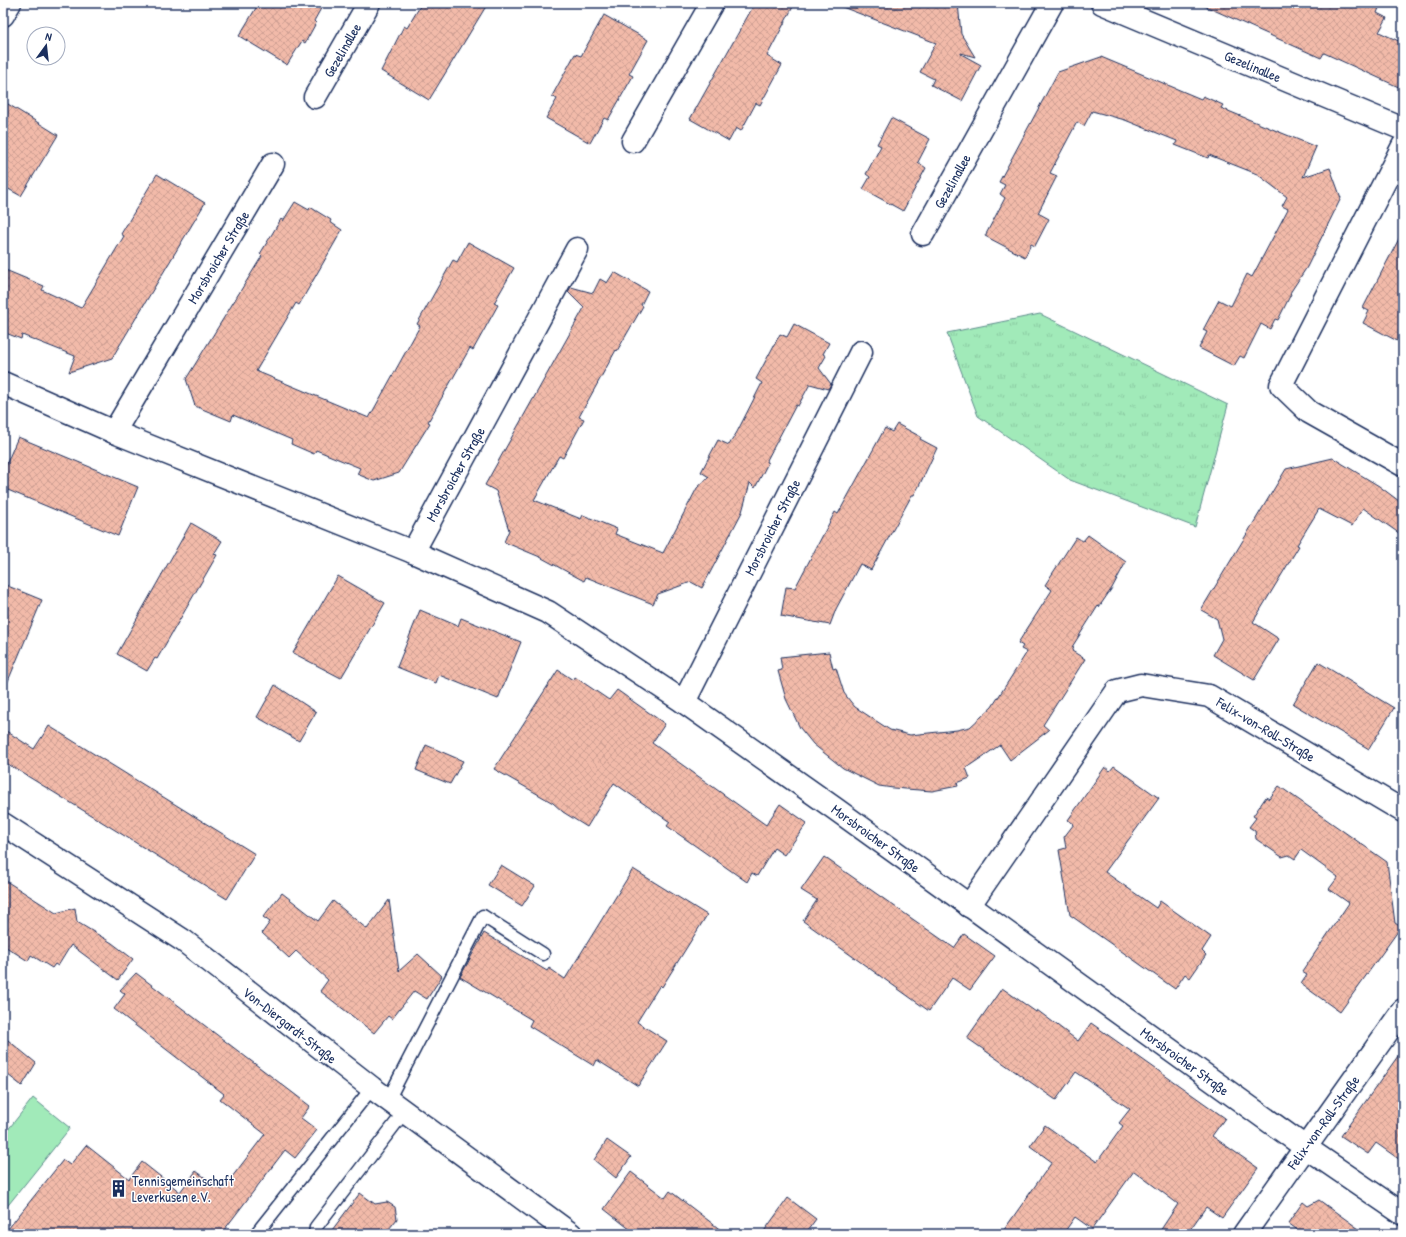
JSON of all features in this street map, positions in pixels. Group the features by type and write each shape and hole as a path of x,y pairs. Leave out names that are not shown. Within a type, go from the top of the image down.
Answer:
{"street":[{"path":"3,15 10,3"},
{"name":"Gezelinallee","path":"315,97 369,3"},
{"path":"633,141 712,3"},
{"name":"Gezelinallee","path":"923,234 1052,3"},
{"name":"Gezelinallee","path":"1102,3 1403,129"},
{"path":"1403,146 1281,385 1309,412 1403,465"},
{"name":"Morsbroicher Straße","path":"114,432 273,164"},
{"name":"Morsbroicher Straße","path":"413,552 578,249"},
{"name":"Morsbroicher Straße","path":"684,702 861,352"},
{"name":"Morsbroicher Straße","path":"3,383 114,432 413,552 548,612 684,702 1305,1147 1403,1214"},
{"name":"Felix-von-Roll-Straße","path":"969,906 1117,691 1141,685 1209,696 1403,811"},
{"name":"Von-Diergardt-Straße","path":"3,824 184,941 388,1100 571,1234"},
{"name":"Felix-von-Roll-Straße","path":"1244,1234 1403,1010"}],"lane":[{"path":"315,1234 316,1227 388,1100 483,916 543,954"},
{"path":"256,1234 388,1100"}],"green space":[{"path":"1040,314 1228,405 1195,527 1070,480 978,416 947,333"},
{"path":"33,1098 70,1128 5,1209 3,1207 3,1136"}],"building":[{"path":"259,3 324,3 314,21 316,23 305,43 302,41 287,65 239,36"},
{"path":"422,3 488,3 429,100 381,71 404,26 407,28"},
{"path":"755,3 795,3 767,56 782,65 760,105 756,103 741,131 736,128 729,141 690,119"},
{"path":"837,3 958,3 961,34 975,57 961,54 981,65 962,101 931,85 934,79 920,72 936,43 837,5"},
{"path":"1198,3 1381,3 1377,13 1387,18 1379,32 1403,43 1403,89 1324,53 1321,58"},
{"path":"604,15 648,40 629,74 633,76 608,120 604,118 590,143 546,118 557,99 552,96 575,54 581,56"},
{"path":"1101,57 1201,99 1203,96 1223,105 1221,108 1316,147 1303,177 1330,168 1341,198 1307,267 1290,293 1291,294 1278,320 1275,319 1270,329 1261,324 1244,358 1240,356 1234,366 1199,348 1207,332 1203,330 1219,300 1231,306 1247,274 1252,277 1288,209 1282,206 1287,197 1257,174 1209,155 1208,158 1175,145 1177,141 1125,120 1092,111 1084,126 1077,122 1050,173 1057,176 1038,213 1049,219 1035,246 1031,244 1025,257 985,236 1005,198 1000,194 1005,185 999,182 1058,72"},
{"path":"3,101 58,135 21,196 3,186"},
{"path":"891,118 930,139 918,162 926,168 903,211 863,189 870,177 866,174 881,146 877,144"},
{"path":"157,174 205,203 112,358 69,372 75,356 22,335 21,339 3,332 3,269 44,286 42,290 81,308 124,236 121,234"},
{"path":"295,202 309,210 310,207 331,220 330,222 342,230 299,305 296,303 256,371 369,418 420,326 417,324 453,260 457,262 468,242 514,268 494,303 498,305 473,350 470,348 428,422 430,423 399,473 374,481 357,474 360,468 316,450 314,454 291,444 292,440 233,415 231,421 195,406 186,379 262,256 260,254 281,219 283,221"},
{"path":"1403,231 1403,344 1363,323 1369,311 1363,308"},
{"path":"614,272 648,291 641,305 643,306 617,351 616,350 579,417 584,419 563,458 559,456 534,500 581,519 583,515 617,529 615,534 663,553 697,488 709,477 701,472 718,440 729,445 737,432 762,383 756,379 780,334 787,337 794,324 829,343 823,354 826,356 819,368 831,384 828,389 810,384 798,406 796,405 766,462 768,463 755,488 750,483 742,512 702,588 691,582 658,594 653,604 586,577 584,581 540,557 504,542 509,530 496,491 485,485 584,308 568,292 571,287 593,293 600,279 607,283"},
{"path":"897,424 921,437 920,439 937,448 919,486 914,495 912,495 871,570 860,564 836,609 830,625 781,616 786,587 795,588 835,512 838,514 885,428 892,432"},
{"path":"18,437 138,487 118,536 3,488 3,472"},
{"path":"1333,458 1379,486 1403,504 1403,536 1363,508 1352,526 1319,509 1297,545 1299,546 1253,622 1279,639 1254,680 1213,655 1222,639 1217,619 1201,610 1286,469"},
{"path":"191,523 222,541 214,554 217,555 157,659 155,658 147,671 117,654"},
{"path":"1088,535 1126,562 1112,588 1099,607 1098,606 1072,647 1074,648 1072,651 1085,659 1043,725 1049,730 1010,760 1000,745 966,768 970,778 957,783 958,786 932,791 879,786 843,768 813,744 800,728 786,699 778,671 782,670 780,657 829,652 833,669 836,668 844,693 850,701 855,707 890,730 910,735 957,730 970,727 992,707 1027,652 1021,649 1023,646 1018,643 1052,590 1045,585 1076,537 1083,541"},
{"path":"338,576 385,603 341,678 293,653"},
{"path":"3,584 42,600 3,693"},
{"path":"420,610 458,626 461,618 521,642 498,699 439,675 436,683 397,667"},
{"path":"1318,662 1394,708 1369,749 1293,704"},
{"path":"558,670 573,680 575,677 609,700 617,690 665,724 652,743 766,825 780,804 807,823 784,855 774,848 757,876 752,873 747,882 667,826 670,822 614,783 587,827 563,812 553,803 494,769"},
{"path":"275,685 316,712 299,741 257,717"},
{"path":"49,726 255,854 227,899 3,761 3,729 34,749"},
{"path":"426,745 463,761 450,784 416,770"},
{"path":"1114,766 1159,798 1105,872 1156,908 1160,901 1211,937 1202,951 1206,955 1190,978 1185,974 1175,989 1070,915 1059,850 1066,848 1064,837 1074,824 1068,820 1105,767 1110,771"},
{"path":"1279,786 1387,862 1395,923 1401,927 1340,1012 1301,984 1307,975 1302,972 1349,903 1329,889 1338,877 1301,850 1295,859 1289,855 1282,857 1256,839 1255,831 1249,827 1256,818 1253,816 1266,797 1269,799"},
{"path":"824,857 954,948 964,934 995,956 970,990 952,978 929,1011 803,921 817,900 801,890"},
{"path":"501,865 535,886 522,906 488,885"},
{"path":"633,869 707,915 662,987 660,985 637,1022 667,1041 638,1086 597,1060 594,1066 529,1026 532,1020 460,977 484,933 547,971 549,968 565,979"},
{"path":"3,879 56,913 75,908 77,922 112,943 133,959 118,980 71,945 58,966 55,964 52,968 31,955 28,961 3,945"},
{"path":"282,893 318,921 333,901 367,929 389,900 399,971 418,954 442,976 427,999 414,991 392,1019 388,1016 374,1033 320,991 328,980 296,951 289,958 262,933 270,922 263,917"},
{"path":"136,973 310,1106 301,1118 317,1130 295,1158 285,1150 221,1234 4,1234 63,1160 70,1165 86,1145 129,1179 142,1162 180,1192 196,1171 222,1190 265,1134 220,1099 224,1094 114,1009 125,994 120,990"},
{"path":"1002,988 1036,1012 1037,1010 1078,1041 1091,1023 1225,1118 1212,1136 1258,1168 1222,1218 1206,1207 1187,1234 1158,1234 1178,1204 1134,1171 1092,1229 1075,1217 1063,1234 1001,1234 1052,1162 1030,1146 1045,1125 1097,1162 1123,1126 1119,1123 1130,1109 1076,1072 1056,1100 967,1038"},
{"path":"3,1036 36,1063 22,1086 3,1071"},
{"path":"1403,1049 1403,1162 1376,1143 1368,1154 1341,1136"},
{"path":"607,1140 631,1157 616,1178 594,1160"},
{"path":"631,1172 665,1198 670,1191 726,1234 636,1234 604,1209"},
{"path":"360,1193 375,1204 387,1202 395,1207 397,1219 385,1234 329,1234"},
{"path":"788,1198 816,1219 805,1234 762,1234"},
{"path":"1319,1200 1366,1234 1303,1234 1288,1223 1303,1202 1308,1206"}],"place":[{"name":"Tennisgemeinschaft Leverkusen e.V.","path":"119,1188"}]}
